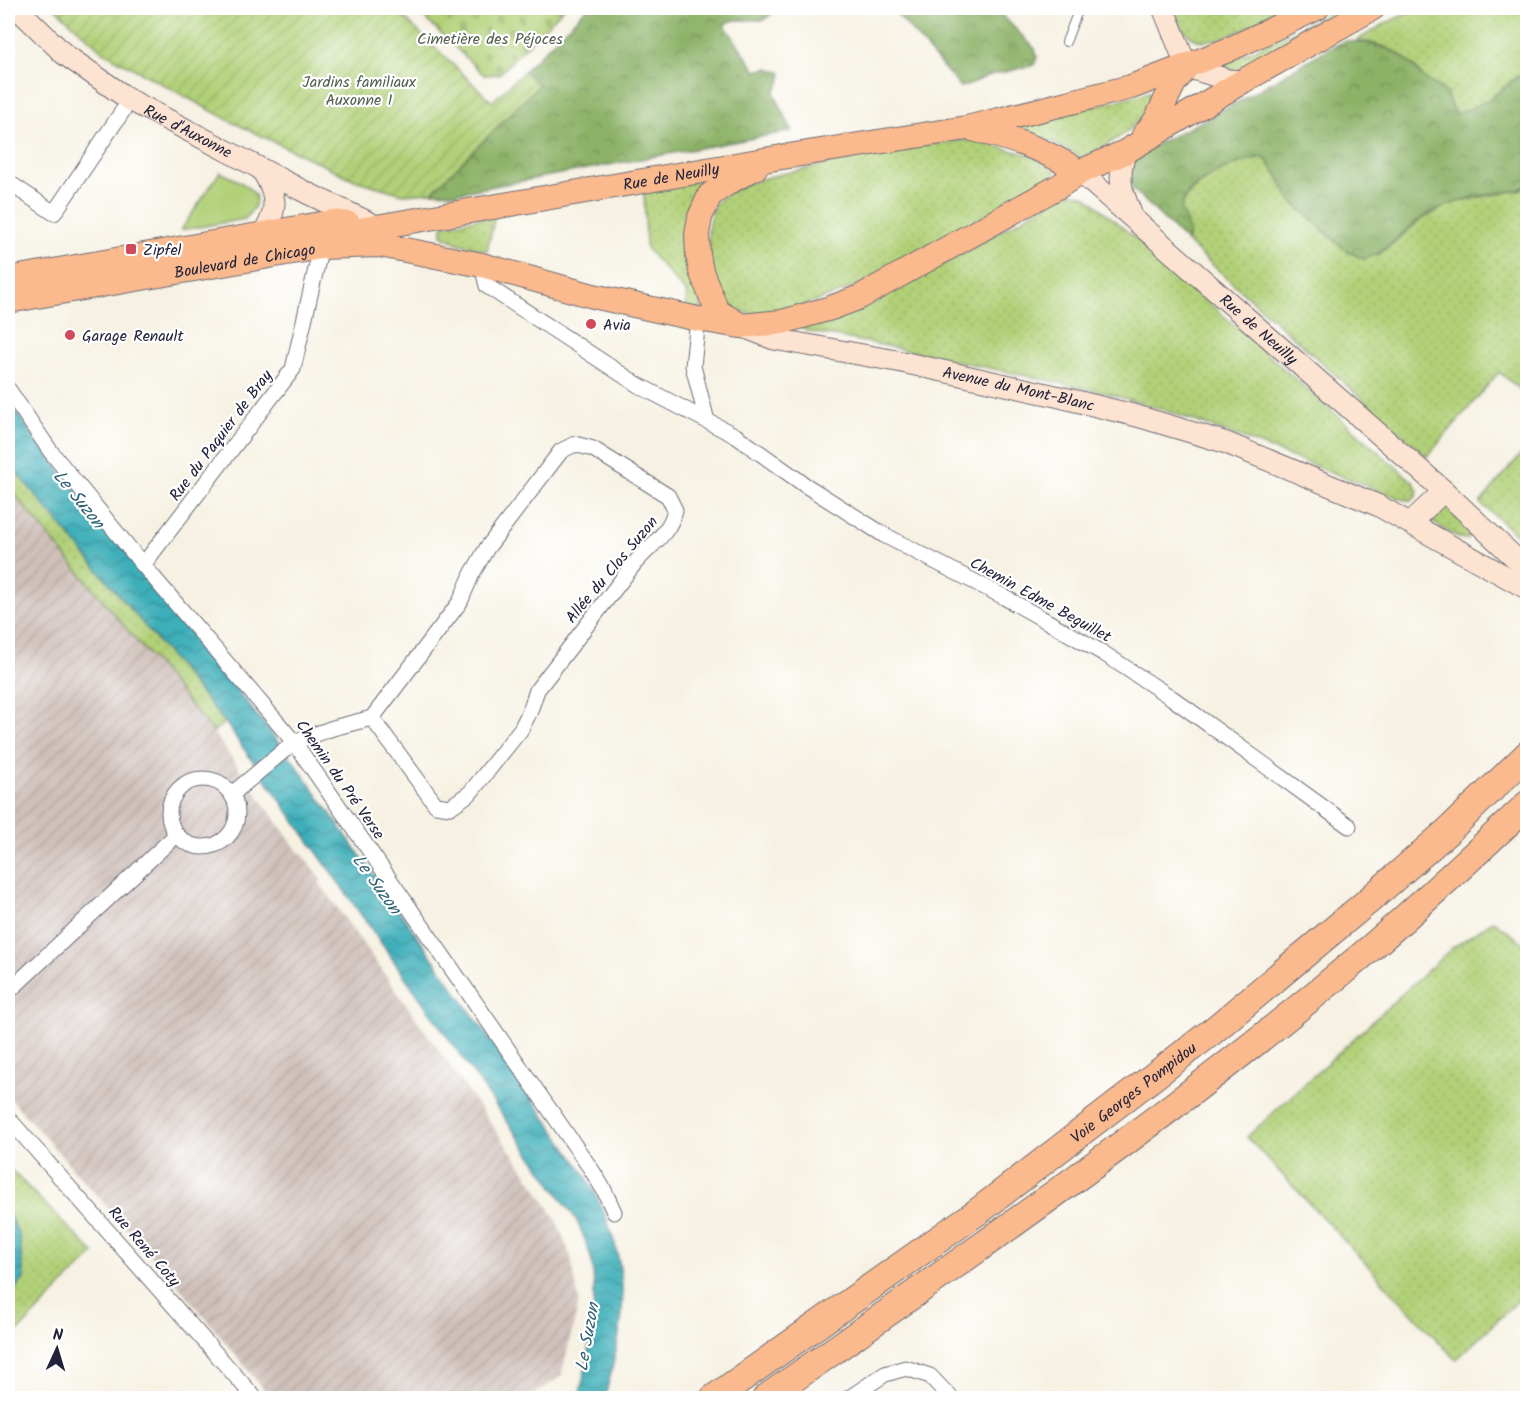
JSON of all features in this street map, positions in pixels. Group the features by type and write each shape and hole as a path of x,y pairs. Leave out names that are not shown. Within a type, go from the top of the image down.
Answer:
{"highway":[{"name":"Voie Georges Pompidou","path":"714,1398 980,1210 1214,1030 1448,831 1527,754"},
{"name":"Voie Georges Pompidou","path":"766,1398 1101,1161 1212,1076 1367,951 1470,859 1527,804"}],"main road":[{"name":"Rue d'Auxonne","path":"17,8 64,54 130,100 376,226"},
{"path":"1163,8 1187,67"},
{"name":"Rue de Neuilly","path":"376,226 967,128 1131,87 1228,50 1317,8"},
{"path":"776,158 729,182 711,195 700,217 697,234 698,255 707,287 717,311 740,326 782,322 860,297 1061,185 1080,172 1132,146 1373,8"},
{"path":"1187,67 1228,80 1243,81"},
{"path":"1134,219 1120,187 1120,172 1132,146 1156,120 1174,83 1187,67"},
{"name":"Rue de Neuilly","path":"967,128 1024,142 1059,158 1080,172 1444,491 1527,570"},
{"path":"261,169 270,182 274,197 270,224 263,234"},
{"name":"Boulevard de Chicago","path":"8,279 332,222 376,226"},
{"path":"237,261 263,247 376,226 482,265"},
{"name":"Boulevard de Chicago","path":"8,301 321,247 380,245 482,265"},
{"name":"Avenue du Mont-Blanc","path":"482,265 592,296 740,326 774,339 902,362 1056,396 1137,416 1224,442 1377,505 1527,589"},
{"path":"1410,523 1444,491"}],"street":[{"path":"8,182 54,213 130,100"},
{"name":"Rue du Paquier de Bray","path":"143,565 293,369 321,247"},
{"name":"Chemin Edme Beguillet","path":"482,265 487,286 638,385 736,436 805,485 884,535 1004,597 1103,653 1191,712 1348,826"},
{"path":"698,319 693,366 707,421"},
{"name":"Chemin du Pré Verse","path":"8,389 51,452 143,565 294,742 584,1160 604,1190 614,1212"},
{"name":"Allée du Clos Suzon","path":"575,444 593,449 668,496 675,510 672,524 634,564 537,690 521,729 470,793 450,807 436,805 372,718 460,602 487,548 561,451 575,444"},
{"path":"232,794 294,742 333,728 372,718"},
{"path":"203,778 224,785 232,794 237,816 228,836 219,843 208,847 196,847 185,843 171,826 168,815 169,804 174,793 182,785 203,778"},
{"path":"8,992 177,835"},
{"name":"Rue René Coty","path":"8,1118 255,1398"},
{"path":"849,1398 885,1374 906,1368 930,1376 951,1398"}],"lane":[{"path":"1066,42 1079,8"}],"shaded area":[{"path":"8,486 213,732 300,854 302,853 321,880 319,882 524,1170 556,1219 571,1257 579,1302 561,1376 529,1398 271,1398 187,1296 8,1096"}],"green space":[{"name":"Jardins familiaux Auxonne 1","path":"55,8 394,8 492,102 524,71 539,85 432,192 403,194 357,181 232,122 103,52"},
{"name":"Cimetière des Péjoces","path":"414,8 564,8 499,74 484,75"},
{"path":"587,8 778,8 764,20 734,20 724,24 756,71 769,68 782,73 780,83 774,92 792,131 457,193 432,192 539,85 524,71"},
{"path":"892,8 995,8 1035,49 1037,57 1034,65 987,76 960,87"},
{"path":"1173,8 1285,8 1239,31 1213,40 1202,41 1186,32"},
{"path":"1337,8 1353,8 1246,71 1228,70 1223,64 1279,38"},
{"path":"1419,8 1527,8 1527,70 1488,100 1455,114 1445,92 1423,77 1399,54 1385,47 1356,41 1384,24"},
{"path":"1346,41 1380,46 1403,57 1420,74 1443,91 1455,114 1488,100 1527,70 1527,185 1519,190 1456,202 1432,212 1380,252 1364,259 1348,252 1291,201 1276,173 1264,157 1244,161 1221,171 1191,190 1185,197 1181,211 1188,230 1187,242 1133,189 1129,175 1135,158 1235,104 1329,48"},
{"path":"1149,92 1151,94 1149,105 1135,124 1125,133 1083,158 1014,127"},
{"path":"972,140 1033,156 1056,172 1053,177 867,281 821,300 783,310 749,313 733,308 717,290 709,263 709,226 715,206 720,199 731,192 770,177 860,157 916,146"},
{"path":"1264,157 1276,173 1291,201 1378,255 1422,219 1454,202 1519,190 1527,185 1527,395 1499,372 1427,457 1187,242 1188,234 1181,211 1191,191 1214,174 1241,162"},
{"path":"220,172 249,188 256,197 255,206 245,219 181,230"},
{"path":"718,178 691,254 702,310 685,306 687,294 646,248 644,190"},
{"path":"1072,192 1086,196 1414,483 1418,491 1416,497 1410,500 1401,499 1237,436 1164,410 1106,393 806,331 801,327 855,309 935,269"},
{"path":"495,215 487,251 457,243 442,235 442,226"},
{"path":"1527,447 1527,544 1480,503"},
{"path":"8,462 225,722 213,732 8,486"},
{"path":"1447,506 1472,529 1468,539 1459,538 1431,521"},
{"path":"1493,921 1527,945 1527,1292 1456,1360 1247,1137 1452,948"},
{"path":"8,1167 94,1253 8,1342 8,1297 24,1278 19,1235 8,1212"}],"water":[{"name":"Le Suzon","path":"8,400 33,436 292,759 583,1171 607,1221 621,1274 621,1323 605,1398 579,1398 591,1331 594,1279 589,1251 576,1219 225,722 8,462"},
{"path":"8,1212 19,1235 24,1279 8,1297"}],"place":[{"name":"Zipfel","path":"131,249"},
{"name":"Avia","path":"591,324"},
{"name":"Garage Renault","path":"70,335"}]}
